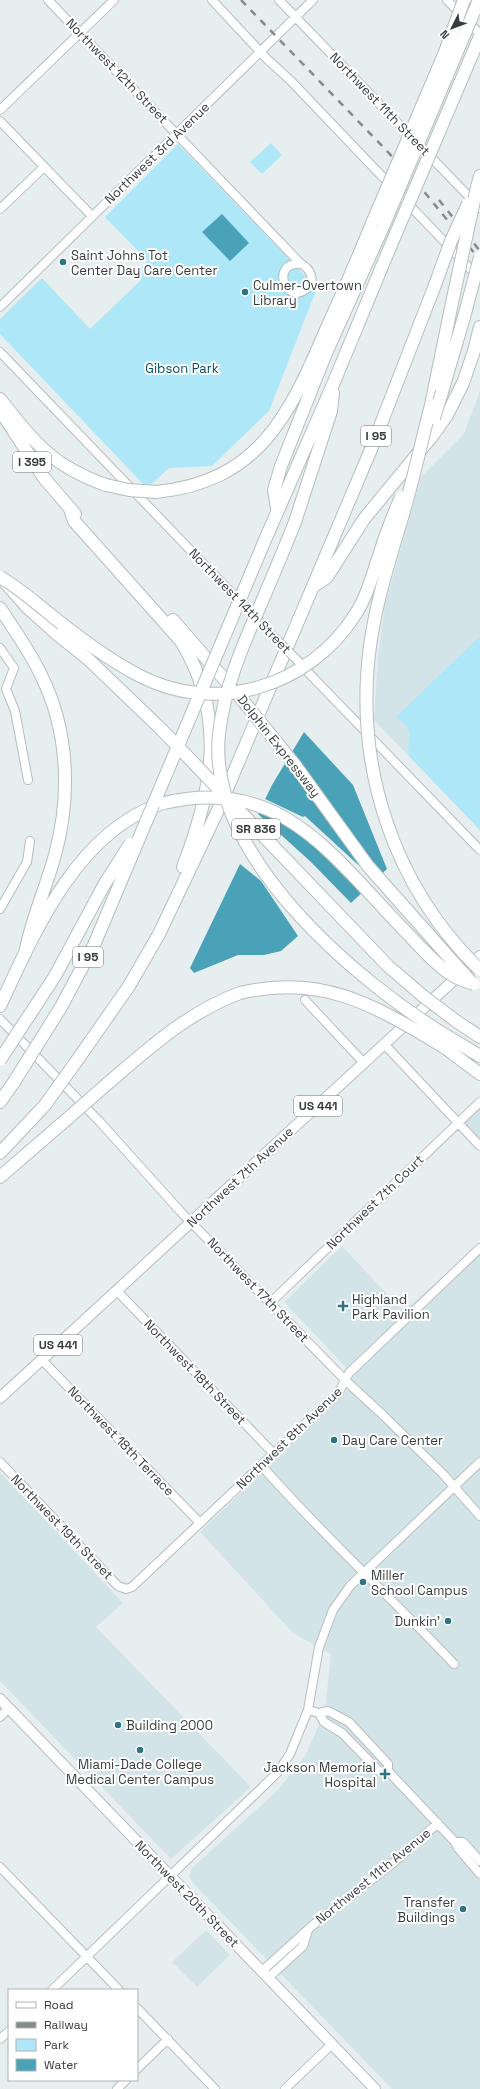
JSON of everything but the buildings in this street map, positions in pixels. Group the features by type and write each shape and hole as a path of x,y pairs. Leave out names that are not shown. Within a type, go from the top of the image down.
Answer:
{"highway":[{"path":"276,511 274,490 281,466 378,225 464,0"},
{"path":"0,399 4,410 50,456 78,474 106,485 129,490 156,492 184,488 220,475 252,453 275,428 299,392 378,225 479,0"},
{"name":"I 95","path":"0,1102 74,986 100,932 144,823 276,511 334,382 480,35"},
{"name":"I 95","path":"0,1153 45,1105 129,986 159,934 183,886 218,810 314,586 393,395 451,241 478,181"},
{"path":"478,181 431,405 417,464 387,571 370,645 367,691 368,745 379,803 402,863 431,914 456,945 480,970"},
{"path":"0,576 18,587 48,613 109,657 151,681 184,691 203,693 232,693 254,689 280,680 302,669 327,649 346,628 365,595 390,522 409,480 424,452 480,257"},
{"path":"314,586 327,577 364,519 429,441 447,414 463,383 480,328"},
{"path":"334,382 331,411 295,522 240,654 224,705 218,747 221,782 227,801 244,839 284,897 311,926 374,985 416,1016 480,1074"},
{"name":"I 395","path":"4,410 33,464 70,509"},
{"path":"70,509 74,521 181,641 202,683 211,725 210,770 202,815 183,869 183,886"},
{"name":"Dolphin Expressway","path":"70,509 188,636 295,764 368,866 477,987"},
{"name":"SR 836","path":"0,576 23,603 58,635 87,658 162,730 388,966 423,996 480,1037"},
{"path":"0,608 42,676 55,712 64,758 66,789 61,833 50,873 28,934 25,954"},
{"path":"0,1006 25,954 57,897 88,855 125,822 142,812 164,804 212,797 253,804 279,814 305,830 331,854 435,960 453,976 477,987"},
{"path":"0,1060 39,1001 69,951 104,885 144,823"},
{"path":"0,1177 157,1042 190,1018 224,999 240,993 283,986 311,987 327,990 376,1008 447,1043 480,1056"},
{"path":"447,1043 480,1067"}],"main road":[{"name":"Northwest 7th Avenue","path":"0,1398 480,956"},
{"name":"Northwest 20th Street","path":"0,1699 375,2089"}],"street":[{"name":"Northwest 12th Street","path":"48,0 302,264"},
{"path":"0,110 114,0"},
{"path":"212,0 260,52 291,81 480,280"},
{"name":"Northwest 11th Street","path":"279,0 480,208"},
{"name":"Northwest 3rd Avenue","path":"0,307 314,0"},
{"path":"447,0 480,35"},
{"path":"0,122 92,216"},
{"path":"0,209 44,167"},
{"name":"Northwest 14th Street","path":"0,352 480,850"},
{"path":"0,648 14,668 6,689 15,711 28,780"},
{"path":"0,909 27,862 30,842"},
{"path":"305,1000 364,1063"},
{"name":"Northwest 17th Street","path":"0,1019 192,1222 346,1381 384,1416 454,1487 480,1516"},
{"path":"384,1044 480,1146"},
{"name":"Northwest 7th Court","path":"271,1302 480,1102"},
{"name":"Northwest 8th Avenue","path":"126,1589 132,1587 339,1392 349,1373 480,1248"},
{"name":"Northwest 18th Street","path":"117,1291 274,1454"},
{"name":"Northwest 18th Terrace","path":"42,1360 200,1523"},
{"name":"Northwest 19th Street","path":"0,1462 118,1586 126,1589"},
{"path":"53,1989 276,1773 290,1754 308,1710 319,1647 333,1610 346,1591 480,1462"},
{"path":"261,1465 286,1493 454,1664"},
{"path":"0,1717 9,1708"},
{"path":"308,1710 319,1713 328,1711 349,1722 388,1764 388,1771 456,1842 458,1848 480,1874"},
{"path":"319,1713 324,1722 342,1733 380,1772 388,1771"},
{"name":"Northwest 11th Avenue","path":"265,1975 308,1929 393,1863 438,1823"},
{"path":"456,1842 463,1842 480,1861"},
{"path":"0,1867 118,1989"},
{"path":"138,2009 215,2089"},
{"path":"138,2068 168,2039"},
{"path":"284,2089 332,2044"},
{"path":"117,2089 125,2081"}],"shaded area":[{"path":"480,391 480,830 374,720 378,656 385,605 421,477 464,434"},
{"path":"480,1100 480,1146 458,1123"},
{"name":"Jackson Memorial Hospital","path":"480,1245 480,2089 392,2089 192,1882 189,1876 192,1868 277,1791 305,1756 318,1727 326,1702 331,1654 293,1633 200,1532 348,1390 345,1366 284,1302 342,1246 403,1311"},
{"path":"0,1472 123,1603 96,1627 251,1787 171,1859 0,1681"},
{"path":"206,1930 230,1955 197,1987 172,1962"}],"green space":[{"path":"271,143 282,155 262,174 250,162"},
{"name":"Gibson Park","path":"178,144 317,288 269,411 212,466 169,468 147,488 0,334 0,319 42,278 90,329 141,280 134,273 148,261 105,217"},
{"path":"480,636 480,830 409,756 409,732 407,727 396,717"}],"water":[{"path":"222,214 249,243 230,261 202,232"},
{"path":"304,732 353,785 387,869 351,903 311,862 258,814 272,785"},
{"path":"240,864 261,881 298,936 281,951 264,955 238,955 194,973 190,968"}],"pier":[{"path":"284,761 384,875 363,895 307,839 274,819 257,812 263,798 303,817 305,816 366,872"}],"railway":[{"path":"241,0 387,151 426,194 480,260"},
{"path":"439,200 480,251"}],"place":[{"name":"Saint Johns Tot Center Day Care Center","path":"63,262"},
{"name":"Culmer-Overtown Library","path":"245,292"},
{"name":"Highland Park Pavilion","path":"343,1306"},
{"name":"Day Care Center","path":"334,1440"},
{"name":"Miller School Campus","path":"363,1582"},
{"name":"Dunkin'","path":"448,1621"},
{"name":"Building 2000","path":"118,1725"},
{"name":"Miami-Dade College Medical Center Campus","path":"140,1750"},
{"name":"Jackson Memorial Hospital","path":"385,1774"},
{"name":"Transfer Buildings","path":"463,1909"}]}
